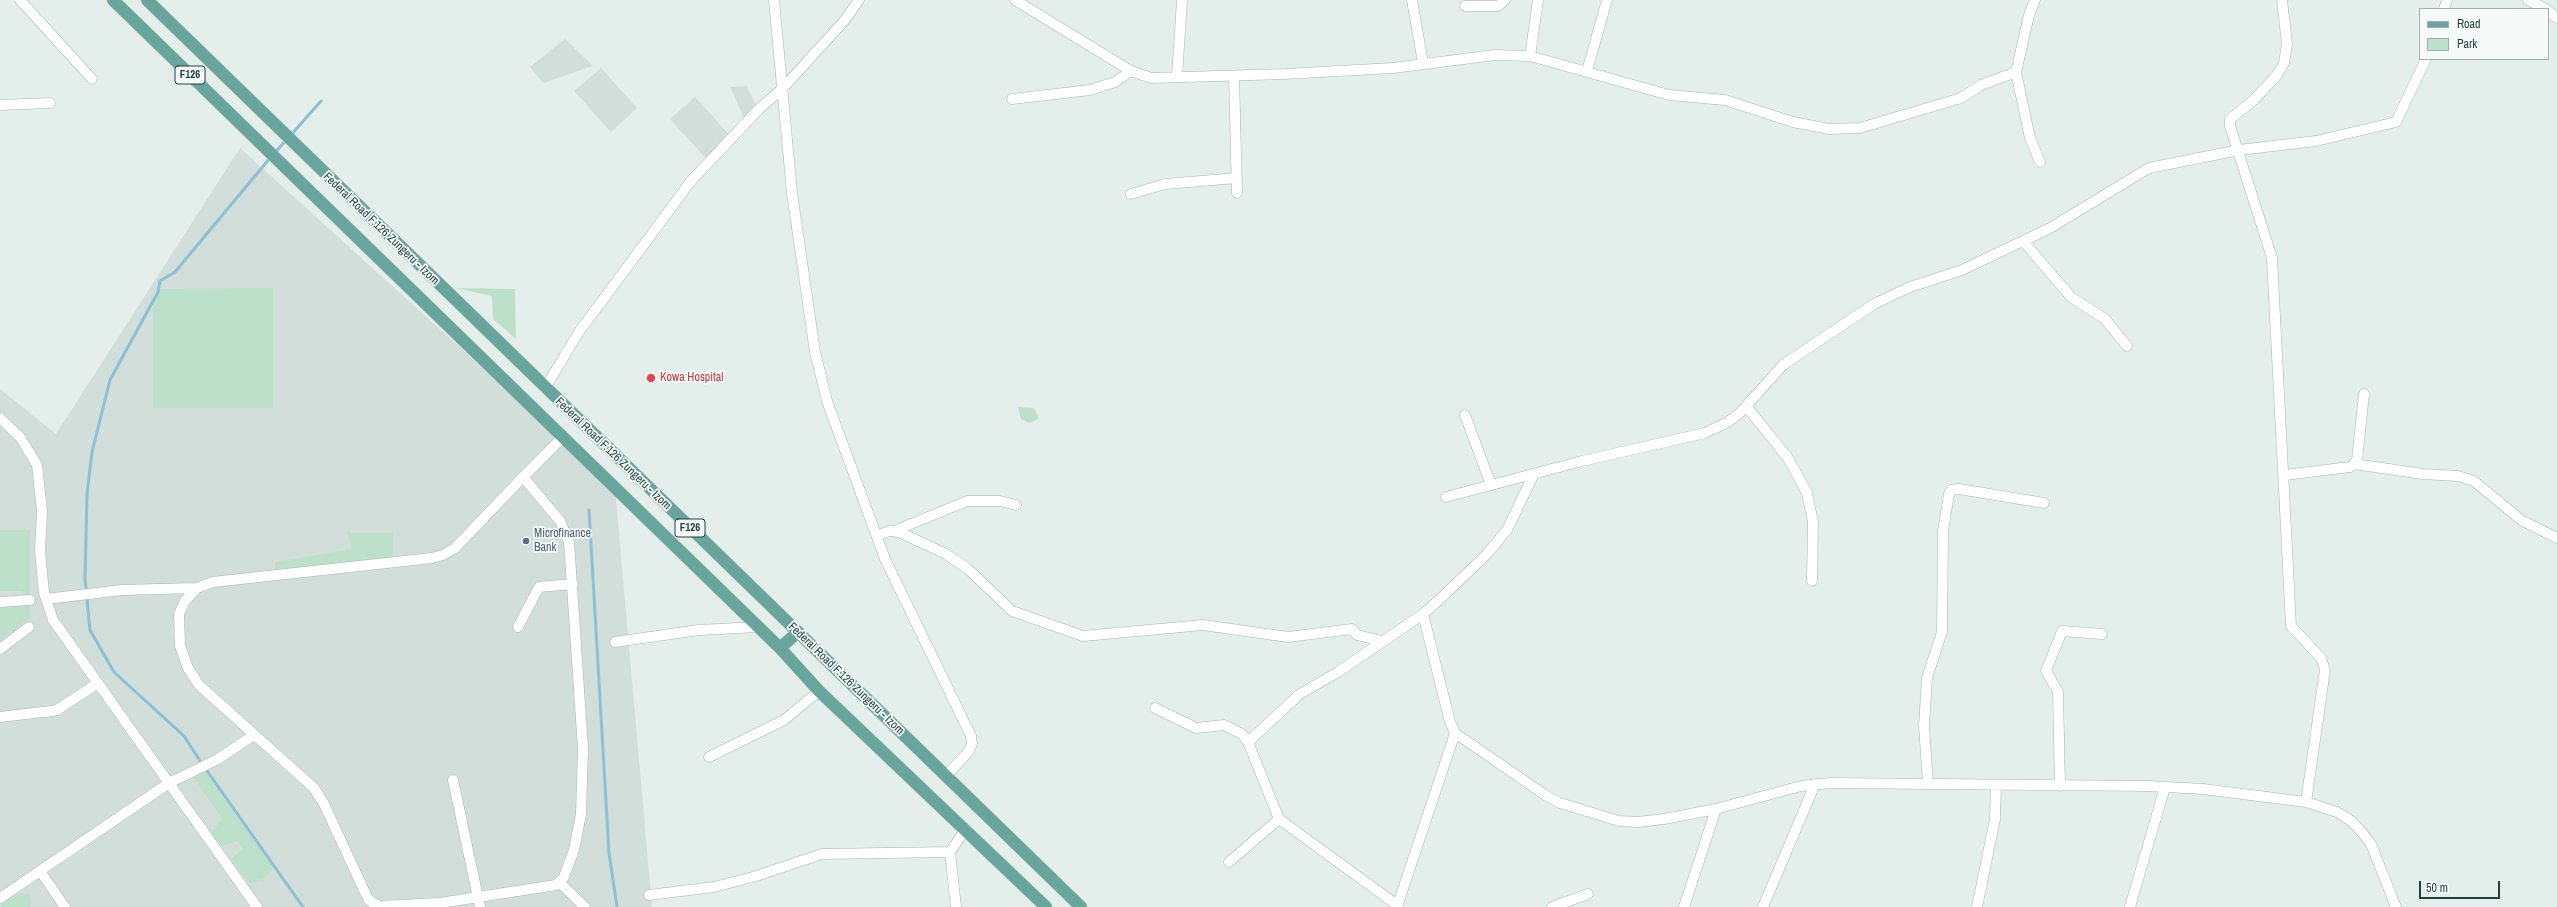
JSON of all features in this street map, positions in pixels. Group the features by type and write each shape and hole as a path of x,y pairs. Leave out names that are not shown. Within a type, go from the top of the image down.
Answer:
{"main road":[{"name":"Federal Road F.126 Zungeru - Izom","path":"113,0 780,648 819,691 966,829 1046,907"},
{"name":"Federal Road F.126 Zungeru - Izom","path":"147,0 280,132 1081,907"},
{"path":"780,648 798,632"}],"street":[{"path":"20,0 92,79"},
{"path":"774,0 792,193 814,352 827,402 877,536 899,588 971,736 972,744 969,751 946,776"},
{"path":"545,388 579,332 691,181 759,109 783,88 844,20 859,0"},
{"path":"1015,0 1130,71 1151,78 1234,76 1393,68 1495,55 1530,56 1670,95 1725,100 1793,122 1829,129 1860,128 1961,98 1981,85 2016,72"},
{"path":"1177,77 1182,0"},
{"path":"1412,0 1423,63"},
{"path":"1465,6 1498,6 1505,0"},
{"path":"1530,56 1538,0"},
{"path":"1587,71 1606,0"},
{"path":"2035,0 2029,15 2016,72 2030,138 2040,162"},
{"path":"2282,0 2287,44 2286,55 2277,75 2254,100 2230,119 2230,126 2239,150 2272,258 2285,475 2291,626 2321,658 2325,670 2306,802"},
{"path":"2528,0 2543,8"},
{"path":"2549,12 2557,18"},
{"path":"1446,497 1534,474 1705,433 1733,419 1783,365 1874,304 1910,287 1962,270 2050,228 2149,168 2239,150 2316,141 2396,122 2426,60"},
{"path":"1012,99 1090,90 1115,82 1130,71"},
{"path":"1234,76 1237,193"},
{"path":"0,106 50,103"},
{"path":"1130,194 1165,184 1237,178"},
{"path":"2023,241 2071,296 2105,319 2126,346"},
{"path":"2285,475 2350,467 2354,464 2357,460 2364,394"},
{"path":"1746,406 1788,458 1807,492 1813,522 1812,581"},
{"path":"1465,415 1491,485"},
{"path":"0,418 20,437 38,465 42,511 40,551 46,599 53,620 257,907"},
{"path":"46,599 122,590 198,588 213,582 432,558 443,555 455,548 563,437"},
{"path":"2354,464 2423,474 2458,476 2474,481 2521,520 2557,538"},
{"path":"1248,742 1300,694 1338,672 1382,640 1423,614 1487,554 1507,530 1534,474"},
{"path":"523,477 560,521 565,530 569,542 573,584 583,749 581,814 574,850 560,883"},
{"path":"1928,784 1924,726 1927,678 1942,632 1943,531 1949,494 1951,490 1959,489 2044,503"},
{"path":"877,536 894,531 967,500 1000,500 1016,505"},
{"path":"894,531 946,554 959,562 1015,612 1083,636 1203,625 1288,637 1352,629 1357,635 1382,640"},
{"path":"518,627 539,587 573,584"},
{"path":"198,588 185,601 179,614 180,646 188,668 199,684 314,788 324,804 372,905 479,903 560,883"},
{"path":"0,602 30,600"},
{"path":"1423,614 1450,722 1455,733 1560,803 1619,821 1638,822 1664,819 1716,809 1815,784 2165,787 2203,789 2306,802 2337,812 2350,820 2371,844 2396,907"},
{"path":"0,649 29,627"},
{"path":"615,642 699,630 758,627"},
{"path":"2060,786 2058,692 2046,672 2062,631 2102,634"},
{"path":"0,717 53,711 98,683"},
{"path":"709,758 784,720 819,691"},
{"path":"1155,708 1196,728 1224,725 1242,734 1248,742 1279,819 1397,906 1455,733"},
{"path":"0,898 170,783 218,758 254,735"},
{"path":"453,780 479,903"},
{"path":"1763,907 1815,784"},
{"path":"1977,907 1994,819 1996,785"},
{"path":"2130,907 2165,787"},
{"path":"1684,907 1716,809"},
{"path":"1230,862 1279,819"},
{"path":"956,907 950,852 966,829"},
{"path":"649,895 714,887 753,877 822,854 950,852"},
{"path":"40,871 65,907"},
{"path":"560,883 585,907"},
{"path":"1552,907 1588,894"}],"shaded area":[{"path":"565,39 593,66 543,83 530,67"},
{"path":"601,68 637,108 611,132 574,91"},
{"path":"747,86 759,113 745,120 730,87"},
{"path":"695,97 736,142 711,164 670,119"},
{"path":"240,148 615,488 652,907 0,907 0,389 56,434"}],"green space":[{"path":"273,288 273,408 153,408 153,301 158,289"},
{"path":"456,288 515,289 516,339 493,319 492,296"},
{"path":"1018,407 1034,408 1039,418 1030,423 1021,419"},
{"path":"0,530 30,530 30,595 24,597 22,591 0,591"},
{"path":"347,531 351,533 393,533 393,559 275,572 275,562 352,549"},
{"path":"30,602 30,618 0,640 0,605"},
{"path":"206,773 273,867 267,877 250,884 231,859 243,849 237,841 219,847 211,833 222,818 191,774"},
{"path":"7,893 29,894 31,901 30,907 2,907 0,899"}],"waterway":[{"path":"290,136 321,101"},
{"path":"274,154 286,140"},
{"path":"202,764 184,736 114,672 90,630 85,579 87,494 92,452 110,380 158,292 160,281 175,272 270,158"},
{"path":"589,510 609,853 617,907"},
{"path":"205,768 303,907"}],"place":[{"name":"Kowa Hospital","path":"651,378"},
{"name":"Microfinance Bank","path":"526,541"}]}
